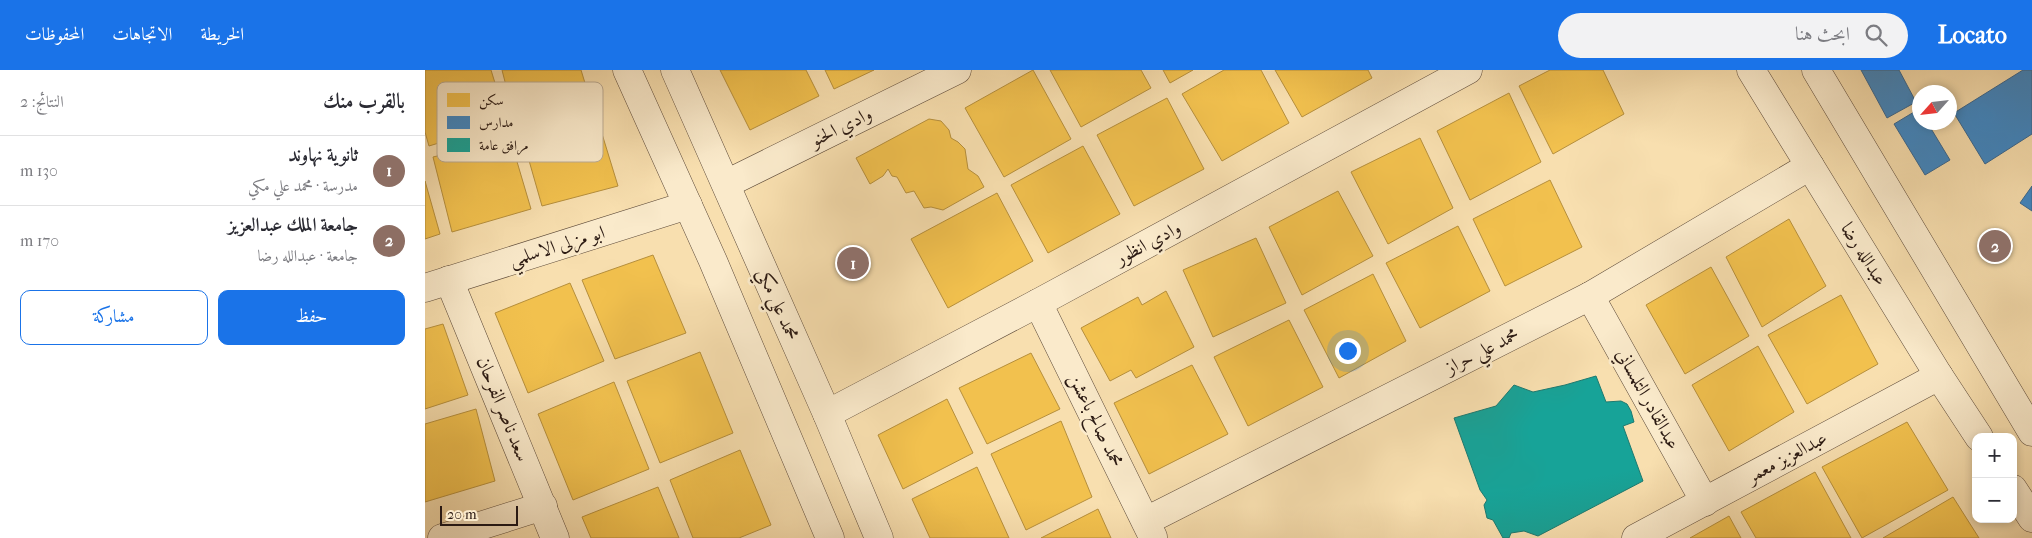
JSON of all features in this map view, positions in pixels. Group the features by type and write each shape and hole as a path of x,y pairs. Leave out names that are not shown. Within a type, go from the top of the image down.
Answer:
{"street":[{"path":"627,70 713,261 831,538"},
{"name":"محمد علي مكي","path":"675,70 827,414 879,538"},
{"name":"وادي الحنو","path":"726,184 957,70"},
{"name":"وادي انظور","path":"827,414 1038,303 1468,70"},
{"name":"عبدالله رضا","path":"1751,70 1939,376 1976,433"},
{"path":"1816,70 2032,432"},
{"name":"محمد علي حراز","path":"1149,529 1590,296 1810,166"},
{"name":"ابو مزلى الاسلمي","path":"437,284 688,206"},
{"path":"713,261 752,245"},
{"name":"سعد ناصر الفرحان","path":"437,284 543,506 555,538"},
{"name":"عبدالقادر التلمساني","path":"1590,296 1705,502"},
{"name":"محمد صالح باعشن","path":"1038,303 1149,529"},
{"name":"عبدالعزيز معمر","path":"1636,538 1939,376"},
{"path":"2017,496 2032,518"},
{"path":"442,538 543,506"}],"building: سكن":[{"path":"425,70 491,70 495,82 437,82 437,144 429,146 425,132"},
{"path":"502,70 581,70 585,82 505,82"},
{"path":"720,70 806,70 819,96 750,130"},
{"path":"825,70 874,70 834,89"},
{"path":"1033,70 1071,139 1004,177 965,108"},
{"path":"1050,70 1141,70 1151,88 1081,127"},
{"path":"1163,70 1193,70 1170,83"},
{"path":"1224,70 1261,70 1289,123 1222,161 1182,94"},
{"path":"1275,70 1368,70 1372,78 1302,117"},
{"path":"1550,70 1603,70 1624,114 1553,154 1519,86"},
{"path":"1509,93 1541,162 1470,200 1437,131"},
{"path":"1167,98 1204,169 1134,206 1097,135"},
{"path":"929,119 941,121 949,130 951,138 965,149 968,169 978,176 984,187 943,210 931,207 924,208 914,191 906,193 897,177 892,176 888,169 883,176 870,184 856,158"},
{"path":"603,137 618,186 542,206 529,162 603,162"},
{"path":"1420,138 1453,208 1388,244 1351,172"},
{"path":"1083,146 1120,214 1048,253 1011,185"},
{"path":"437,156 437,162 517,162 531,209 452,232 433,157"},
{"path":"1550,180 1582,247 1505,286 1473,219"},
{"path":"425,181 440,234 425,239"},
{"path":"1338,191 1373,256 1302,295 1269,227"},
{"path":"997,193 1033,261 948,308 911,239"},
{"path":"1789,219 1826,286 1762,327 1726,257"},
{"path":"1458,226 1490,291 1420,328 1386,263"},
{"path":"1256,238 1286,303 1213,337 1183,270"},
{"path":"653,255 686,333 615,359 582,280"},
{"path":"1711,267 1749,336 1685,374 1646,305"},
{"path":"1373,274 1406,341 1339,378 1304,310"},
{"path":"570,283 604,361 528,393 495,313"},
{"path":"1166,291 1194,347 1136,378 1131,370 1110,381 1081,328 1138,297 1142,305"},
{"path":"1841,295 1878,364 1807,404 1768,335"},
{"path":"1289,320 1323,387 1248,426 1214,357"},
{"path":"443,324 468,395 425,409 425,329"},
{"path":"1758,346 1794,412 1729,451 1692,385"},
{"path":"700,352 733,433 660,463 627,381"},
{"path":"1031,353 1060,409 987,444 959,388"},
{"path":"1192,365 1228,434 1149,474 1114,403"},
{"path":"614,382 649,469 573,500 538,414"},
{"path":"947,399 973,453 903,489 878,435"},
{"path":"476,409 495,481 425,502 425,424"},
{"path":"1061,421 1092,497 1026,530 991,454"},
{"path":"1907,422 1948,490 1862,538 1822,467"},
{"path":"740,450 771,525 739,538 693,538 670,480"},
{"path":"977,467 1009,538 930,538 912,499"},
{"path":"1815,472 1851,538 1756,538 1741,512"},
{"path":"658,487 679,538 591,538 582,517"},
{"path":"1953,497 1979,538 1883,538"},
{"path":"1098,509 1111,538 1041,538"},
{"path":"1729,516 1741,538 1690,538"}],"building: مدارس":[{"path":"1861,70 1899,70 1912,94 1912,104 1887,118"},
{"path":"2023,70 2032,70 2032,134 1985,164 1957,118 1957,111"},
{"path":"1912,113 1912,130 1932,130 1950,160 1925,175 1894,124"},
{"path":"2032,186 2032,211 2020,203"}],"building: مرافق عامة":[{"path":"1596,376 1606,402 1621,401 1627,404 1631,411 1634,422 1623,426 1643,481 1538,536 1524,531 1511,533 1509,538 1503,538 1493,520 1487,518 1484,505 1487,500 1480,490 1454,418 1496,406 1514,385 1533,392"}],"place":[{"name":"جامعة الملك عبدالعزيز","path":"1995,246"},
{"name":"ثانوية نهاوند","path":"853,263"}]}
